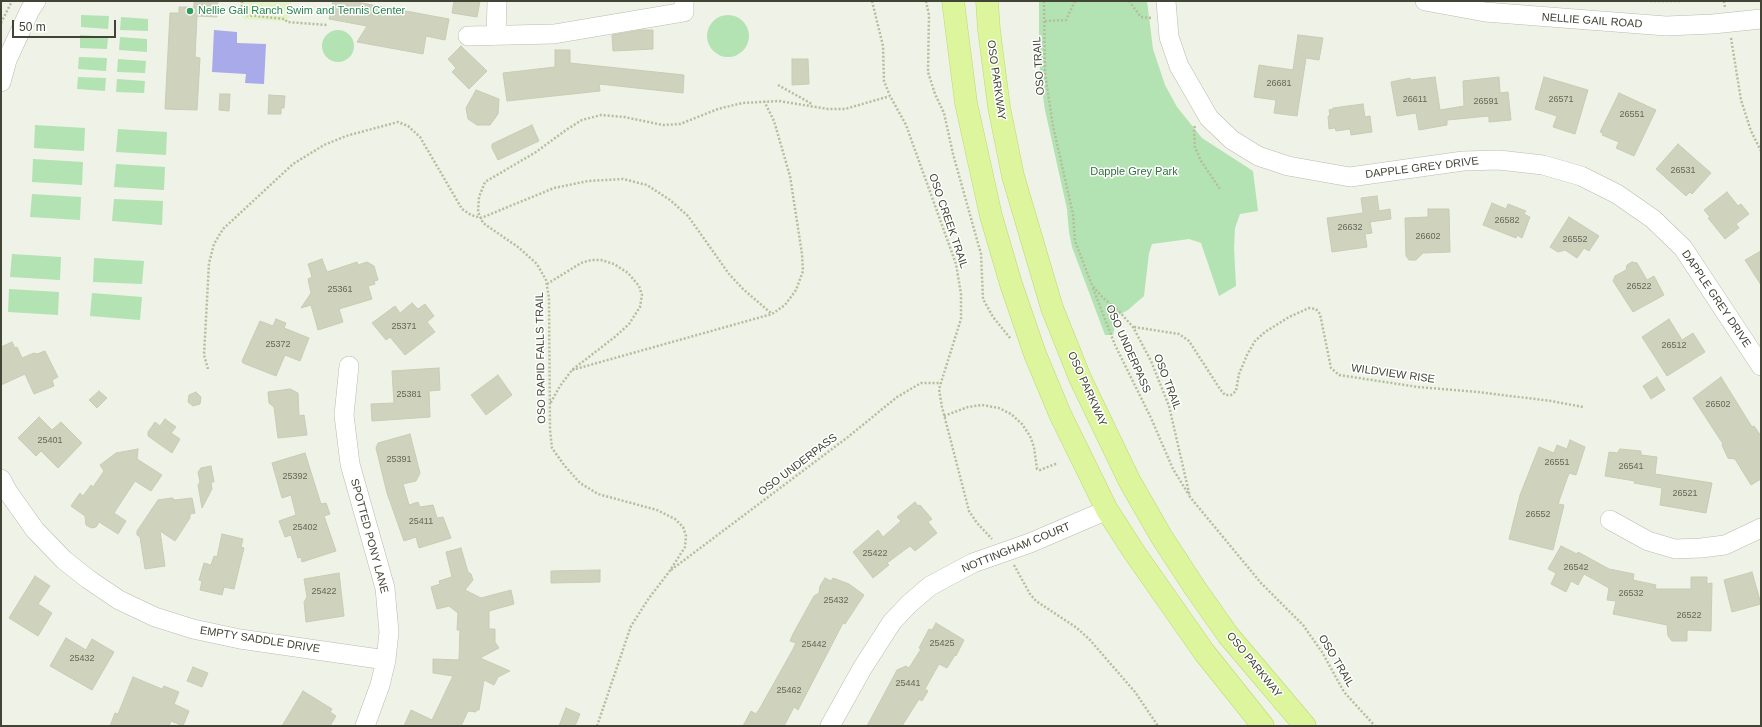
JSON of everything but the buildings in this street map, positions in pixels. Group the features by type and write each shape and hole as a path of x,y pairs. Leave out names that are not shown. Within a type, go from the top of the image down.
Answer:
{"main road":[{"path":"953,1 966,103 977,159 991,216 1011,284 1035,354 1060,414 1107,510 1159,589 1204,652 1263,726"},
{"name":"OSO PARKWAY","path":"987,1 989,30 999,107 1013,176 1052,308 1080,378 1129,480 1161,536 1228,635 1305,726"}],"street":[{"path":"1,82 6,60 30,10 36,1"},
{"path":"496,36 497,1"},
{"path":"468,36 554,34 684,12 684,1"},
{"name":"DAPPLE GREY DRIVE","path":"1166,1 1169,37 1179,66 1203,109 1209,118 1232,140 1258,156 1288,166 1350,177 1463,161 1499,160 1543,165 1581,176 1617,194 1653,219 1683,248 1761,366"},
{"name":"NELLIE GAIL ROAD","path":"1425,1 1666,26 1713,24 1761,19"},
{"name":"SPOTTED PONY LANE","path":"349,366 344,416 350,464 385,588 388,632 386,660 380,685 365,726"},
{"name":"EMPTY SADDLE DRIVE","path":"1,479 8,492 35,530 64,560 88,579 119,600 155,617 192,629 240,639 386,660"},
{"name":"NOTTINGHAM COURT","path":"830,726 866,661 892,622 909,604 930,586 973,563 1030,543 1107,510"},
{"path":"1610,520 1648,541 1674,549 1725,545 1761,528"}],"path":[{"path":"1,23 12,1"},
{"path":"242,1 242,11 246,15 285,19 287,22 327,25"},
{"name":"OSO CREEK TRAIL","path":"872,1 883,46 884,81 890,96 906,125 956,264 961,294 961,319 939,388 944,416 969,511 977,523 990,537"},
{"path":"926,1 928,15 928,72 935,94 944,113 953,154 981,254 983,299 993,317 1011,340"},
{"name":"OSO TRAIL","path":"1044,1 1046,73 1053,126 1073,214 1075,241 1092,285 1103,298 1118,310 1133,327 1151,361 1169,406 1190,497 1261,583 1304,625 1322,652 1344,692 1375,726"},
{"path":"1044,21 1066,20 1075,1"},
{"path":"1129,1 1141,17 1168,20"},
{"path":"1650,1 1683,1"},
{"path":"1731,38 1741,100 1751,131 1761,151"},
{"path":"778,85 814,106"},
{"path":"772,314 743,289 729,274 688,216 670,200 647,185 623,179 588,181 554,188 481,218 478,212 479,197 485,182 536,152 582,120 601,115 663,125 680,124 718,109 742,103 764,101 845,110 890,96"},
{"path":"572,370 735,323 772,314 785,305 796,290 803,271 802,254 790,176 774,121 764,101"},
{"path":"1203,109 1194,129 1195,147 1201,161 1220,189"},
{"name":"OSO RAPID FALLS TRAIL","path":"208,369 204,355 204,348 209,263 214,244 223,229 293,164 324,145 346,136 398,122 408,126 420,137 462,209 481,218 482,223 518,247 537,264 546,280 549,298 550,430 552,448 564,465 580,483 598,494 657,510 675,519 683,527 686,536 685,547 631,626 597,726"},
{"path":"547,284 581,263 591,260 601,260 614,264 628,273 639,286 642,295 640,307 629,324 572,370 560,386 550,404"},
{"name":"OSO UNDERPASS","path":"1092,285 1115,345 1174,469 1190,497"},
{"name":"WILDVIEW RISE","path":"1133,327 1180,334 1189,341 1225,395 1231,395 1236,391 1244,362 1255,342 1265,332 1289,317 1309,308 1316,309 1320,314 1331,368 1339,375 1418,387 1478,392 1551,401 1583,407"},
{"name":"OSO UNDERPASS","path":"669,572 848,437 897,397 921,383 940,383"},
{"path":"944,416 968,407 982,406 999,408 1011,414 1022,424 1030,436 1034,446 1037,469 1040,470 1058,463"},
{"path":"1146,421 1151,418"},
{"path":"1017,568 1030,594 1036,601 1077,628 1090,640 1135,692 1158,726"}],"green space":[{"name":"Dapple Grey Park","path":"1039,1 1147,1 1153,49 1165,85 1177,107 1202,138 1253,171 1258,211 1240,214 1235,228 1234,248 1236,286 1219,296 1201,243 1189,239 1152,244 1149,253 1144,296 1128,310 1117,316 1113,335 1105,335 1072,247 1069,232 1067,209 1045,110 1041,82 1039,55"},
{"path":"81,15 109,16 108,29 81,27"},
{"path":"728,15 743,21 749,36 743,51 728,57 713,51 707,36 713,21"},
{"path":"121,17 148,19 148,31 120,30"},
{"path":"338,30 344,31 351,37 354,46 353,52 347,59 338,62 332,61 325,55 322,46 323,40 329,33"},
{"path":"80,35 108,37 107,49 80,48"},
{"path":"120,37 147,39 147,52 119,50"},
{"path":"79,57 107,58 106,71 78,69"},
{"path":"118,59 146,61 145,73 117,72"},
{"path":"78,77 106,78 105,91 77,89"},
{"path":"117,79 145,81 144,93 116,92"},
{"path":"35,125 85,128 84,151 34,148"},
{"path":"118,129 167,132 166,155 116,152"},
{"path":"33,159 83,162 82,185 32,182"},
{"path":"116,164 165,167 164,190 114,187"},
{"path":"32,194 81,197 80,220 30,217"},
{"path":"114,199 163,201 162,225 112,221"},
{"path":"12,254 61,257 60,280 10,277"},
{"path":"94,258 144,261 142,284 93,282"},
{"path":"9,289 59,292 58,315 8,312"},
{"path":"92,293 142,297 140,320 90,316"}],"sand":[{"path":"240,1 291,1 290,17 284,21 244,19 239,12"}],"water":[{"path":"214,30 237,32 237,43 266,44 264,84 245,83 246,74 212,72"}],"place":[{"name":"Nellie Gail Ranch Swim and Tennis Center","path":"190,11"}]}
